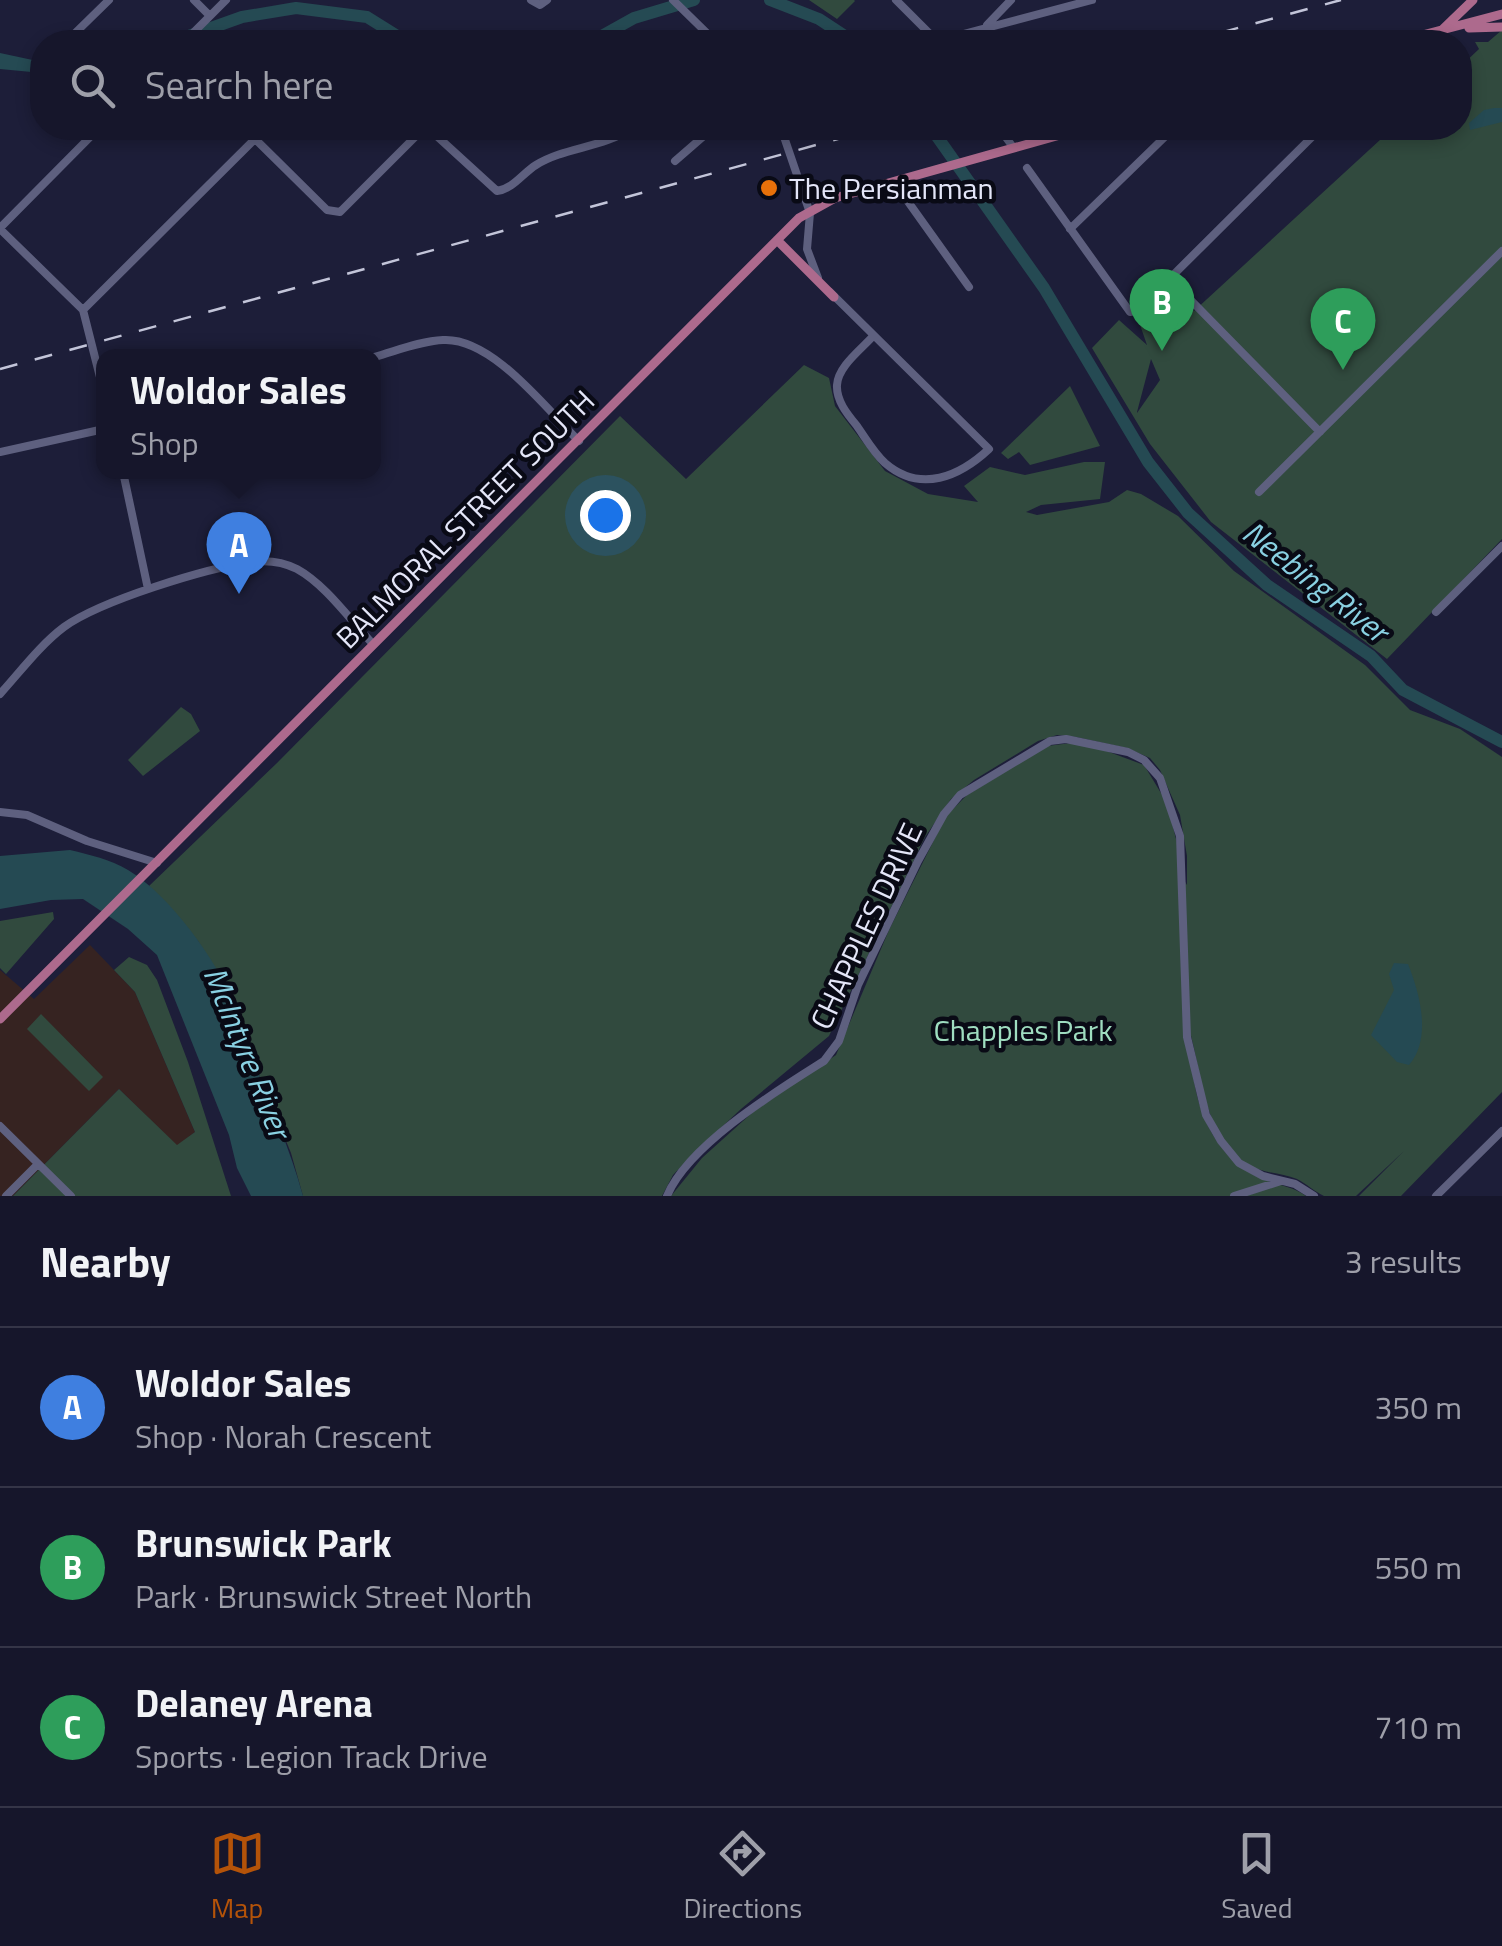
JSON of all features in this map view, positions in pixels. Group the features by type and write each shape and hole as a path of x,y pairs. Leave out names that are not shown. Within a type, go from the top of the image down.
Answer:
{"main road":[{"path":"1442,30 1472,0"},
{"path":"1445,30 1502,14"},
{"path":"1456,30 1502,27"},
{"name":"BALMORAL STREET SOUTH","path":"0,1019 799,218 836,198 1042,140"},
{"path":"777,240 834,297"}],"street":[{"path":"78,30 109,0"},
{"path":"194,0 208,18"},
{"path":"196,30 226,0"},
{"path":"531,0 540,5 547,0"},
{"path":"674,0 704,30"},
{"path":"896,0 926,30"},
{"path":"984,28 1011,0"},
{"path":"977,30 1092,0"},
{"path":"87,140 0,228 83,310 96,361"},
{"path":"83,310 253,140"},
{"path":"257,140 327,210 340,212 414,140"},
{"path":"440,140 497,190 505,190 538,163 610,140"},
{"path":"675,162 700,140"},
{"path":"785,140 810,213 807,250 815,274 989,449 971,466 947,477 917,477 886,464 874,450 841,403 837,387 844,367 874,336"},
{"path":"1007,140 1013,148"},
{"path":"1070,229 1162,140"},
{"path":"1027,168 1130,312 1137,311 1309,140"},
{"path":"894,182 969,287"},
{"path":"1259,492 1502,251"},
{"path":"1169,278 1320,432"},
{"path":"381,355 437,340 469,343 500,362 579,441"},
{"path":"0,452 96,431"},
{"path":"124,479 148,590"},
{"path":"1436,612 1502,546"},
{"path":"0,694 62,629 84,615 148,590 251,562 284,564 314,582 372,644"},
{"name":"CHAPPLES DRIVE","path":"666,1196 694,1160 752,1106 824,1061 833,1051 858,985 918,860 952,804 980,781 1032,749 1066,739 1137,756 1153,768 1164,788 1180,836 1187,1036 1202,1102 1230,1154 1249,1170 1278,1182 1295,1184 1314,1196"},
{"path":"0,812 27,815 60,831 157,863"},
{"path":"0,1126 71,1196"},
{"path":"1436,1196 1502,1131"},
{"path":"6,1196 38,1164"},
{"path":"1234,1196 1278,1182"}],"shaded area":[{"path":"90,945 135,992 195,1132 177,1146 119,1089 13,1196 0,1196 0,970 34,999"}],"green space":[{"path":"809,0 854,0 855,1 837,19"},
{"path":"1502,30 1502,539 1387,659 1211,522 1150,444 1092,348 1119,320 1147,345 1139,322 1168,287 1194,311 1380,140 1472,140 1472,56 1479,49 1475,42 1488,42","holes":["1151,359 1160,380 1137,413"]},
{"name":"Chapples Park","path":"804,365 829,378 835,406 885,471 928,494 978,502 964,486 990,467 1025,475 1084,462 1105,462 1100,499 1041,505 1026,512 1037,515 1109,502 1127,490 1141,494 1178,516 1234,571 1365,665 1410,710 1460,729 1502,757 1502,1092 1401,1196 1359,1196 1404,1151 1356,1196 1324,1196 1297,1179 1245,1163 1221,1138 1213,1122 1191,1036 1197,1097 1212,1134 1238,1164 1256,1176 1306,1196 671,1196 702,1158 753,1112 836,1055 889,930 946,816 967,795 1047,746 1071,743 1144,765 1167,803 1179,871 1187,885 1180,815 1160,770 1150,758 1127,748 1057,735 1038,741 974,780 951,799 925,837 829,1036 693,1154 673,1175 662,1196 303,1196 236,1006 198,941 149,886 277,763 620,416 686,479"},
{"path":"1070,386 1100,446 1030,465 1019,452 1008,459 1001,453"},
{"path":"181,707 191,714 200,731 143,776 128,760"},
{"path":"53,912 54,919 6,974 0,968 0,921"},
{"path":"129,957 147,965 157,980 231,1196 13,1196 119,1089 177,1145 195,1132 135,992 114,970"},
{"path":"41,1014 103,1077 89,1091 27,1029"}],"water":[{"path":"0,53 30,59 30,72 0,69"},
{"path":"1502,108 1502,122 1472,130 1472,120 1484,110"},
{"name":"McIntyre River","path":"70,850 114,863 144,881 205,950 236,1007 303,1196 251,1196 157,955 128,929 83,899 0,909 0,856"},
{"path":"1394,963 1408,964 1420,1002 1420,1042 1409,1065 1397,1062 1371,1035 1394,990 1389,974"}],"waterway":[{"name":"Neebing River","path":"612,30 634,18 694,0"},
{"name":"Neebing River","path":"770,0 819,19 836,30"},
{"name":"Neebing River","path":"206,30 242,17 296,8 367,17 388,30"},
{"name":"Neebing River","path":"939,140 1044,288 1148,462 1188,513 1267,585 1371,656 1403,690 1502,742"}],"railway":[{"path":"1230,30 1341,0"},
{"path":"0,369 834,140"}],"place":[{"name":"The Persianman","path":"769,188"},
{"name":"Brunswick Park","path":"1162,351"},
{"name":"Delaney Arena","path":"1343,370"},
{"name":"Woldor Sales","path":"239,594"}]}
